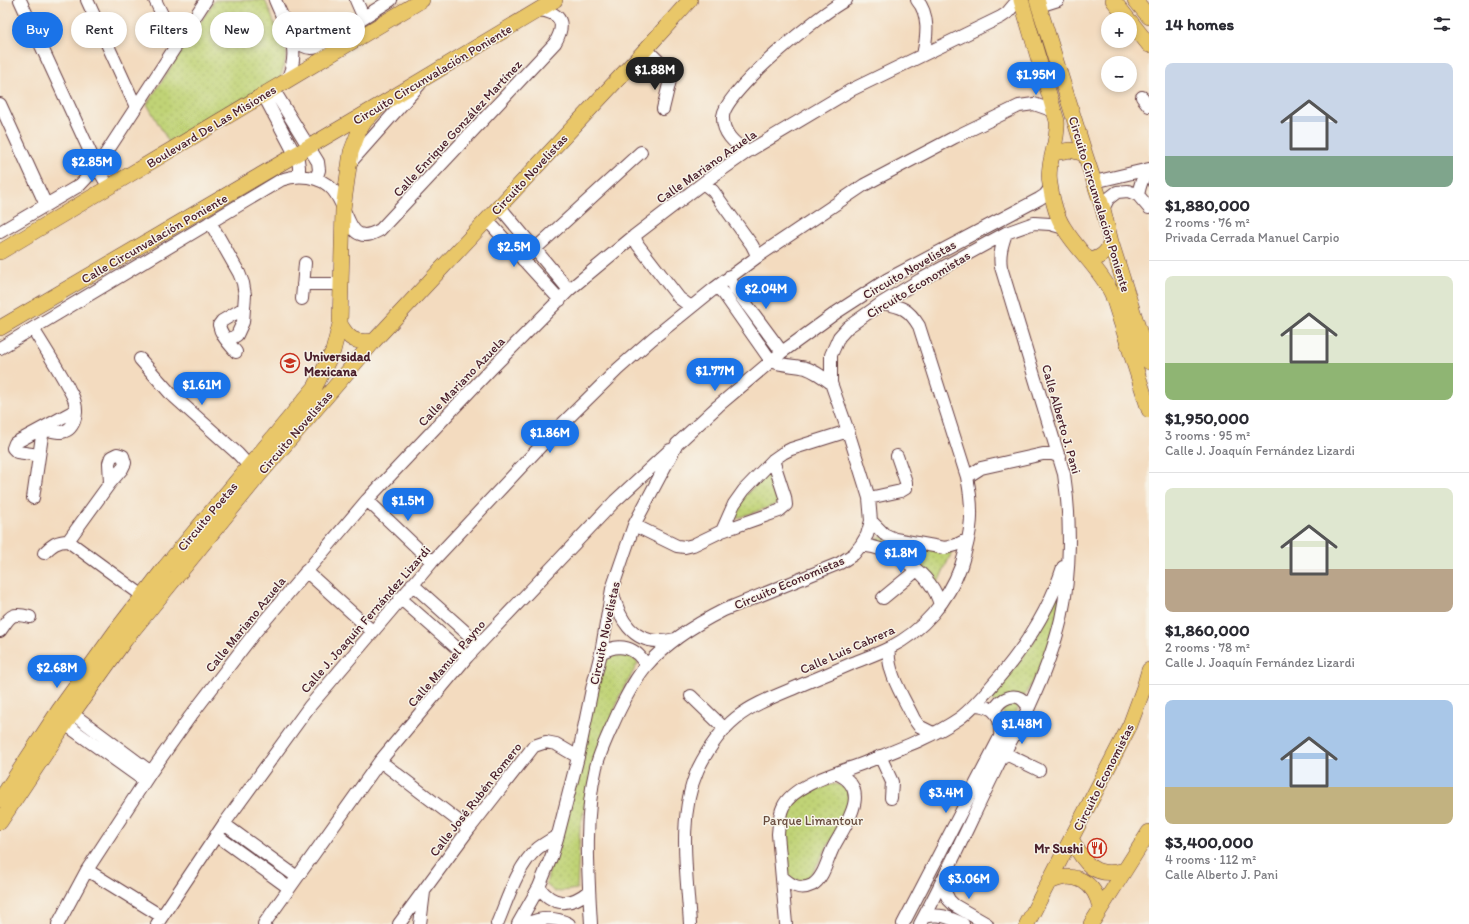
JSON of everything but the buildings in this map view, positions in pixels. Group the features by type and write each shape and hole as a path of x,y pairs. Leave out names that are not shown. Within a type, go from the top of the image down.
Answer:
{"main road":[{"name":"Boulevard De Las Misiones","path":"0,252 108,186 422,0"},
{"name":"Circuito Circunvalación Poniente","path":"301,151 555,0"},
{"name":"Circuito Novelistas","path":"0,822 120,646 260,474 374,341 690,0"},
{"path":"1021,0 1054,111 1057,127 1050,172 1050,187 1058,215 1064,228 1108,285 1149,410"},
{"path":"1113,2 1122,12"},
{"name":"Circuito Circunvalación Poniente","path":"1038,3 1085,154 1104,209 1111,242 1149,362"},
{"path":"1137,30 1149,45"},
{"name":"Circuito Poetas","path":"1,796 59,710 142,596 249,466 316,388 337,339 340,324 343,209 351,152 359,131 365,121 380,105"},
{"path":"1053,153 1070,150 1085,154"},
{"name":"Calle Circunvalación Poniente","path":"0,328 301,151"},
{"path":"1090,260 1101,257 1105,254 1111,242"},
{"path":"340,324 346,335 351,339 358,342 374,341"},
{"path":"328,363 335,357 343,355 351,357 355,362"},
{"name":"Circuito Economistas","path":"1027,924 1072,840 1130,725 1149,670"},
{"path":"1091,924 1149,832"},
{"path":"1072,840 1083,860 1094,870 1111,873 1125,870"},
{"path":"1050,882 1063,877 1076,878 1083,881 1093,889 1097,895 1100,908"}],"street":[{"path":"20,0 97,167 108,186"},
{"path":"87,0 136,107"},
{"path":"155,0 161,12"},
{"path":"198,12 206,0"},
{"path":"275,0 280,12"},
{"path":"356,0 361,12"},
{"path":"365,15 391,0"},
{"path":"747,152 733,142 727,133 723,115 727,106 738,90 768,60 805,29 846,0"},
{"path":"917,0 925,17 927,32 923,55"},
{"name":"Calle Mariano Azuela","path":"58,924 87,870 148,776 189,718 246,643 367,500 490,370 569,290 634,236 747,152 851,90 1001,17 1012,8 1018,0"},
{"path":"1038,3 1058,0"},
{"name":"Calle Enrique González Martínez","path":"343,209 352,229 359,234 369,235 380,230 555,43 561,33 562,25 560,19 554,13 539,10"},
{"path":"0,232 80,185 97,167 175,48"},
{"path":"286,81 294,63 294,48"},
{"path":"646,49 666,68 670,74 663,109"},
{"path":"349,164 426,77"},
{"path":"269,92 301,151 318,162 319,170 316,179"},
{"path":"0,104 46,205"},
{"name":"Calle J. Joaquín Fernández Lizardi","path":"159,920 216,835 309,707 400,598 432,562 585,401 652,339 730,276 864,185 989,119 1019,106 1028,104 1042,106 1054,111"},
{"path":"299,176 301,151"},
{"path":"524,260 640,152"},
{"path":"1094,182 1149,170"},
{"path":"1138,195 1140,185 1144,176 1149,170"},
{"name":"Circuito Poetas","path":"1,345 33,328 281,180 299,176 324,182 333,190 343,209"},
{"path":"702,184 712,191 748,239 756,251 757,257"},
{"name":"Circuito Novelistas","path":"518,924 539,887 552,855 558,835 578,757 601,653 612,589 634,525 677,444 718,406 771,361 837,312 888,279 1032,203 1045,195 1050,187"},
{"path":"1104,209 1108,199 1116,192 1128,191 1138,195 1149,208"},
{"path":"1032,203 1037,212 1039,223"},
{"path":"499,206 569,290"},
{"path":"487,220 560,300"},
{"path":"210,222 239,272 245,295 241,330 237,335 227,341"},
{"name":"Circuito Economistas","path":"591,924 589,891 589,817 596,768 606,740 624,701 646,666 676,639 707,618 840,563 854,554 867,535 871,520 869,498 831,383 831,355 839,337 848,326 882,303 920,280 1006,233 1029,224 1039,223 1064,228"},
{"name":"Calle Alberto J. Pani","path":"922,920 1028,707 1046,665 1061,618 1066,586 1069,524 1068,501 1064,474 1001,267 1001,249 1006,233"},
{"path":"634,236 638,245 679,298 691,307"},
{"path":"302,299 305,263"},
{"path":"730,276 733,286 782,352"},
{"path":"303,284 342,284"},
{"path":"715,288 724,294 771,361 778,364 806,368 816,372 831,383"},
{"name":"Calle Luis Cabrera","path":"690,924 685,830 688,805 692,784 704,757 725,728 736,718 766,700 889,648 914,631 940,605 957,575 968,539 972,510 967,477 919,326 913,316 906,310 882,303"},
{"path":"236,352 220,330 219,325 222,321 244,308"},
{"path":"33,328 66,383 75,403 76,410 15,443 13,448 17,452 39,455"},
{"path":"140,359 170,393 238,454 249,466"},
{"path":"34,498 43,429"},
{"path":"722,531 734,504 744,490 773,460 791,449 848,431"},
{"name":"Calle Manuel Payno","path":"264,924 380,761 467,656 615,501 677,444"},
{"path":"44,553 52,544 64,541 110,483 109,463 111,457 117,454 123,456 125,462"},
{"path":"967,477 981,468 1043,454 1052,454 1060,457"},
{"path":"869,498 901,491 906,488 906,482 898,456"},
{"path":"634,525 677,546 685,547 693,545 722,531 780,511 786,505 785,497 773,460"},
{"path":"367,500 432,562"},
{"path":"871,520 884,534 895,539 945,548 956,545 968,539"},
{"path":"64,541 142,596"},
{"path":"861,545 890,553 917,570 935,591 940,605"},
{"path":"786,924 778,834 783,807 792,796 804,787 933,733 958,719 975,705 1018,655 1038,624 1055,590 1068,548"},
{"path":"883,598 917,570"},
{"path":"306,571 372,631"},
{"path":"412,584 479,644"},
{"path":"612,589 616,608 621,618 636,634 650,640 661,641 676,639"},
{"path":"400,598 467,656"},
{"path":"0,631 10,616 17,614 30,617"},
{"path":"601,653 612,647 624,647 635,652 644,661 646,666"},
{"path":"889,648 888,661 891,671 914,719 919,726 933,733"},
{"path":"691,696 725,728"},
{"path":"995,712 996,706 999,702 1010,697 1021,698 1028,707"},
{"path":"903,924 1000,737 1000,721 995,712 986,706 975,705"},
{"path":"69,719 148,776"},
{"name":"Calle José Rubén Romero","path":"399,924 469,829 534,746 546,742 556,744 578,757"},
{"path":"1004,753 1039,770"},
{"path":"880,756 892,782 891,798"},
{"path":"380,761 469,829"},
{"path":"782,877 796,887 805,887 814,884 820,878 853,810 855,802 854,791 851,783 846,777 838,774"},
{"path":"224,824 297,877"},
{"path":"216,835 289,888"},
{"path":"497,924 520,871 527,860 536,850 558,835"},
{"path":"87,870 159,920"},
{"path":"941,884 949,900 954,905 987,924"},
{"path":"539,887 545,895 558,902 577,900 589,891"},
{"path":"420,924 424,889"},
{"path":"922,920 941,915 963,924"},
{"path":"527,924 534,920 556,919 569,924"}],"green space":[{"path":"215,0 265,0 272,17 272,48 285,48 287,54 280,79 171,146 147,104 184,48 202,48 202,20"},
{"path":"768,473 786,501 735,519 732,515 738,502"},
{"path":"888,534 952,552 935,589 902,555 865,542"},
{"path":"1062,583 1057,621 1046,655 1009,726 1000,705 991,700 1033,643"},
{"path":"626,652 638,663 619,697 587,799 580,828 577,889 554,892 546,884 603,657"},
{"name":"Parque Limantour","path":"833,784 842,786 848,791 852,798 854,807 834,835 814,870 807,879 796,881 788,876 783,845 786,814 798,797 810,791"}],"place":[{"name":"Universidad Mexicana","path":"290,363"},
{"name":"Mr Sushi","path":"1097,848"}]}
